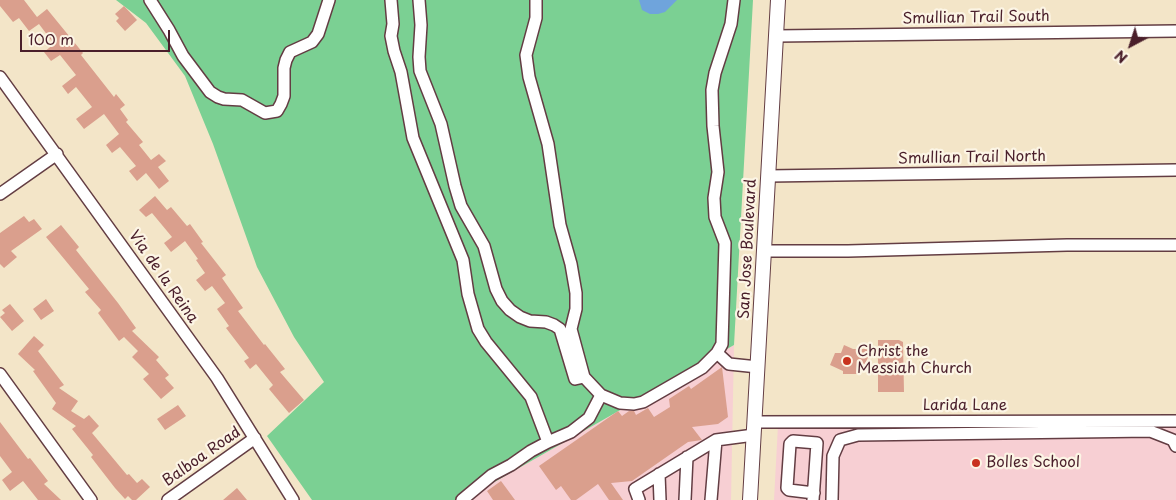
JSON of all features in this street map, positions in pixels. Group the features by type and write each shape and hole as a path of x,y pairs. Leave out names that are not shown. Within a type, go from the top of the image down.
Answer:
{"main road":[{"name":"San Jose Boulevard","path":"750,500 778,0"}],"street":[{"path":"150,0 183,56 210,92 224,99 242,100 265,113 277,111 281,104 284,96 284,68 286,60 290,52 312,42 318,34 329,0"},
{"path":"392,0 393,24 391,36 401,72 413,138 463,260 468,294 478,329 486,342 531,397 548,442"},
{"path":"419,0 421,25 420,71 439,117 461,206 484,246 496,289 502,301 520,317 530,321 546,322 565,329"},
{"path":"536,0 536,18 526,55 529,78 548,144 560,225 571,264 576,293 576,309 565,329 573,355 584,377 601,395 620,403 634,404 643,402 702,368 717,353 722,344 725,258 724,243 715,217 714,198 718,172 713,126 712,90 715,73 731,24 734,0"},
{"name":"Smullian Trail South","path":"776,36 1176,31"},
{"name":"Via de la Reina","path":"0,76 217,378 293,500"},
{"path":"0,194 56,154"},
{"name":"Smullian Trail North","path":"768,176 1176,170"},
{"path":"764,251 848,251 1067,245 1176,245"},
{"path":"717,353 729,364 758,368"},
{"path":"0,374 91,500"},
{"path":"462,500 492,475 531,451 571,432 589,418 601,395"},
{"name":"Larida Lane","path":"716,440 755,429 1176,421"},
{"path":"832,500 833,456 836,448 840,440 858,435 1150,431 1173,440 1176,446"},
{"name":"Balboa Road","path":"168,500 255,438"},
{"path":"639,500 635,489 716,440"},
{"path":"711,500 716,440"},
{"path":"793,441 817,443 813,497 787,488 790,444 793,441"},
{"path":"685,500 687,457"},
{"path":"659,474 660,500"}],"shaded area":[{"path":"734,345 731,500 463,500"},
{"name":"Bolles School","path":"778,425 1176,425 1176,500 774,500"}],"green space":[{"path":"116,0 753,0 734,345 463,500 312,500 267,436 324,382 294,337 257,267 213,144 185,76 146,23"}],"water":[{"path":"639,0 677,0 665,12 650,14 642,10"}],"building":[{"path":"0,0 24,0 37,17 47,9 83,53 81,55 114,97 116,94 125,105 120,109 128,120 126,122 143,142 139,145 151,160 159,154 166,161 158,167 169,181 159,189 146,173 137,181 129,171 136,166 120,147 112,153 106,145 119,134 104,114 84,129 76,119 92,107 76,87 68,94 62,86 76,75 60,55 51,61 44,52 54,44 39,24 29,31 19,18 13,22 0,6"},
{"path":"124,6 137,20 125,31 116,21 119,18 115,14"},
{"path":"155,196 167,210 171,207 187,226 190,224 203,242 201,243 226,275 222,278 243,308 238,311 285,369 280,372 304,400 289,413 269,389 273,385 256,364 250,369 244,361 249,358 226,328 229,326 217,309 225,303 212,286 205,291 196,280 205,273 185,241 171,252 164,243 172,237 152,213 146,217 139,210"},
{"path":"24,216 29,222 34,219 42,229 11,251 17,257 4,268 0,264 0,233"},
{"path":"61,225 79,247 76,250 136,328 132,331 159,357 156,360 169,375 165,378 174,388 161,399 143,379 149,374 132,357 138,351 124,337 119,341 98,313 101,310 85,292 89,289 46,237"},
{"path":"46,299 54,311 41,320 33,309"},
{"path":"10,304 24,321 12,331 0,317 5,313 2,310"},
{"path":"34,336 44,345 38,351 64,385 59,388 78,401 71,411 84,419 89,415 99,426 92,433 127,475 129,474 137,483 142,479 150,487 136,500 132,500 128,496 125,499 91,457 93,455 72,429 76,426 52,409 56,403 33,371 35,370 18,354"},
{"path":"878,340 899,340 903,342 904,392 878,392"},
{"path":"844,345 853,349 872,349 860,374 843,374 843,371 830,365 835,353 841,353"},
{"path":"722,367 728,417 718,424 692,427 702,440 688,442 632,481 611,483 623,500 609,500 598,484 576,500 571,500 561,486 556,490 539,466 618,411 622,416 629,411 634,411 636,415 648,408 654,417 670,407 669,399 689,386 691,389"},
{"path":"178,405 186,416 165,430 157,419"},
{"path":"0,422 28,459 30,458 48,481 44,484 61,500 38,500 23,481 10,491 2,480 12,472 0,456"},
{"path":"501,481 515,500 493,500 487,491"},
{"path":"237,488 247,500 223,500"}],"place":[{"name":"Christ the Messiah Church","path":"847,361"},
{"name":"Bolles School","path":"976,463"}]}
